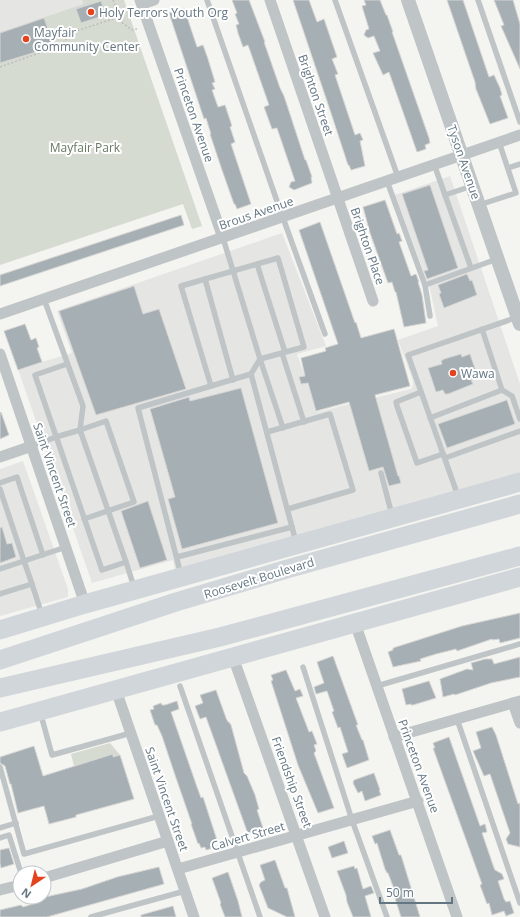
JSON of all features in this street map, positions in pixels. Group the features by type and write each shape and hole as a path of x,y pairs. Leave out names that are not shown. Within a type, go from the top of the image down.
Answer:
{"highway":[{"name":"Roosevelt Boulevard","path":"0,630 181,577 294,536 392,518 520,482"},
{"name":"Roosevelt Boulevard","path":"0,660 143,613 287,569 520,504"},
{"path":"0,688 220,638 520,556"},
{"path":"355,623 479,567"},
{"path":"0,722 520,577"},
{"path":"23,624 143,613"}],"street":[{"path":"141,2 154,0"},
{"name":"Brighton Street","path":"270,0 338,198"},
{"name":"Tyson Avenue","path":"408,0 519,320"},
{"name":"Princeton Avenue","path":"141,2 223,238"},
{"name":"Brous Avenue","path":"0,314 520,135"},
{"name":"Brighton Place","path":"338,198 373,301"},
{"name":"Saint Vincent Street","path":"0,354 3,375 32,446 85,604"},
{"path":"0,457 32,446"},
{"name":"Princeton Avenue","path":"355,623 457,917"},
{"name":"Friendship Street","path":"233,657 325,917"},
{"name":"Saint Vincent Street","path":"116,690 194,917"},
{"path":"394,737 516,702 520,723"},
{"name":"Calvert Street","path":"178,869 418,801"},
{"path":"52,876 168,841"},
{"path":"0,890 12,887"}],"lane":[{"path":"207,0 282,217 325,334"},
{"path":"335,0 398,177"},
{"path":"478,0 520,122"},
{"path":"479,205 518,192 499,142"},
{"path":"434,164 471,268"},
{"path":"508,168 520,164"},
{"path":"387,181 425,285 430,316"},
{"path":"445,195 472,186"},
{"path":"223,238 260,360 283,428"},
{"path":"181,577 138,408 252,374 260,360 304,347 278,258 181,286 211,386"},
{"path":"425,285 498,259"},
{"path":"257,264 304,422"},
{"path":"205,279 233,380"},
{"path":"44,299 83,406 80,430 135,590"},
{"path":"459,498 408,355 482,329 519,320"},
{"path":"482,329 502,390 512,396 520,419"},
{"path":"68,364 35,375 102,570 126,562"},
{"path":"176,557 294,536 252,374"},
{"path":"430,418 502,390"},
{"path":"422,392 396,402 417,463 444,456 520,431"},
{"path":"267,432 330,414 353,490 288,509"},
{"path":"32,446 106,421 134,502 84,519"},
{"path":"381,473 392,518"},
{"path":"0,483 17,477 43,555"},
{"path":"0,489 43,617"},
{"path":"0,569 66,547"},
{"path":"0,594 32,584"},
{"path":"377,686 520,644"},
{"path":"303,667 352,820 387,917"},
{"path":"180,686 260,917"},
{"path":"40,711 52,755 130,733"},
{"path":"457,719 520,904"},
{"path":"0,767 24,854 159,816"},
{"path":"0,828 16,823"},
{"path":"0,838 9,835 18,865"},
{"path":"91,917 185,891"}],"path":[{"path":"114,0 117,10 116,18"},
{"path":"116,18 132,30 137,29"},
{"path":"0,67 62,45 70,32 116,18"}],"shaded area":[{"path":"0,0 82,0 83,4 0,32"},
{"path":"450,176 520,384 520,474 175,571 173,560 92,583 18,369 72,353 57,311 282,233 326,346 297,354 317,412 411,389 413,381 398,340 438,326 430,289 395,195"},
{"path":"23,461 68,589 68,597 0,616 0,469"}],"green space":[{"name":"Mayfair Park","path":"82,0 124,0 202,226 192,229 183,204 0,265 0,32 83,4"},
{"path":"110,743 120,755 114,757 113,755 74,766 71,754"}],"building":[{"path":"232,0 249,0 312,177 312,183 294,190 289,187 291,182 295,181 277,128 272,129 264,107 269,105 248,45 243,47 238,33 236,25 239,24 235,14 237,13"},
{"path":"293,0 309,0 317,22 324,19 337,57 332,59 338,74 335,75 355,135 360,133 363,140 360,141 365,166 351,170 348,165"},
{"path":"364,0 380,0 387,15 429,138 430,143 425,145 426,149 417,152 389,72 383,75 373,53 380,51 374,36 368,38 364,35 366,30 369,29 362,6 366,5"},
{"path":"447,0 463,0 489,77 494,75 500,88 502,95 500,96 508,118 490,124 476,89 475,82"},
{"path":"494,0 513,0 520,24 520,69 501,26 504,25"},
{"name":"Holy Terrors Youth Org","path":"101,1 106,15 81,23 76,9"},
{"path":"184,8 197,47 203,45 208,59 215,82 212,83 215,89 212,90 218,107 225,105 232,126 230,127 235,142 231,144 251,204 237,209 222,170 206,118 204,119 169,13"},
{"name":"Mayfair Community Center","path":"44,18 54,45 0,63 0,33"},
{"path":"430,185 458,268 427,279 424,271 428,270 402,194"},
{"path":"385,200 397,234 399,233 402,241 399,242 411,276 416,274 419,282 426,323 404,327 396,292 392,282 388,283 370,233 363,207"},
{"path":"181,215 184,225 0,286 0,275"},
{"path":"320,222 361,338 394,329 410,386 375,395 401,483 389,486 383,467 369,471 349,402 316,411 308,383 301,384 299,377 305,376 301,358 326,351 325,348 338,344 299,230"},
{"path":"467,274 470,281 472,280 477,295 444,308 439,294 441,293 438,285"},
{"path":"134,286 143,314 159,309 186,389 96,415 59,311"},
{"path":"25,324 31,340 36,338 39,347 37,348 42,362 18,370 4,331"},
{"name":"Wawa","path":"461,354 462,357 470,354 478,377 471,380 473,384 448,394 445,394 443,390 436,392 428,368 442,364 441,361 444,359"},
{"path":"241,388 278,523 182,549 168,499 175,497 150,409 189,397 190,401"},
{"name":"Wawa","path":"507,400 515,424 447,448 438,424"},
{"path":"1,412 9,435 0,439 0,413"},
{"path":"148,501 167,560 140,568 121,511"},
{"path":"2,527 7,544 12,543 16,557 0,563 0,528"},
{"path":"520,613 520,638 500,643 499,639 492,639 457,651 456,649 436,654 420,659 421,661 393,667 388,652 393,650 393,648 462,626"},
{"path":"333,656 369,760 347,768 342,754 348,752 340,727 338,728 332,712 334,711 327,691 316,694 314,687 324,683 317,662"},
{"path":"520,657 520,677 491,683 455,695 443,697 440,679 467,669 473,670 471,663 485,659 492,659 494,664"},
{"path":"286,670 295,691 300,689 303,696 296,698 309,732 312,731 317,744 314,745 316,751 314,753 334,808 318,813 298,765 271,681 273,680 271,675"},
{"path":"429,681 436,698 413,705 406,705 402,689"},
{"path":"216,690 226,718 231,725 244,773 247,776 255,795 259,809 257,810 263,828 248,834 206,717 200,719 195,706 203,703 200,695"},
{"path":"177,701 179,709 171,712 201,798 203,797 217,840 216,843 211,844 213,848 206,850 205,847 201,848 199,843 198,844 162,736 157,725 155,725 150,710 154,709 153,706 161,703 162,705 165,705"},
{"path":"492,727 496,735 518,804 520,803 520,847 508,844 506,839 510,833 490,774 484,776 473,751 481,748 476,732"},
{"path":"449,737 480,826 485,824 487,832 482,833 494,868 502,874 504,879 498,881 504,899 506,902 510,901 514,913 506,916 504,911 492,915 489,903 487,904 480,885 482,884 433,748 435,748 433,743"},
{"path":"34,746 43,776 113,754 113,757 120,755 134,799 49,824 44,806 18,813 11,784 5,766 0,763 0,757"},
{"path":"374,773 381,795 365,801 362,791 358,793 353,783 354,780"},
{"path":"390,830 399,855 401,855 420,917 401,917 394,895 396,894 385,869 377,843 375,844 372,836"},
{"path":"344,841 348,853 332,858 328,847"},
{"path":"9,848 14,864 1,868 0,850"},
{"path":"275,860 285,888 287,888 295,917 287,917 268,908 259,885 265,880 260,865"},
{"path":"354,866 355,869 357,868 363,889 371,886 374,893 365,896 371,917 353,917 347,902 337,871"},
{"path":"159,867 164,884 47,917 0,917 0,910 21,905 23,907 29,905 52,905 52,895 82,889 117,877"},
{"path":"228,872 242,917 225,917 220,904 221,903 212,878"},
{"path":"173,906 176,917 141,917 141,915"}],"place":[{"name":"Holy Terrors Youth Org","path":"91,12"},
{"name":"Mayfair Community Center","path":"26,39"},
{"name":"Wawa","path":"453,373"}]}
